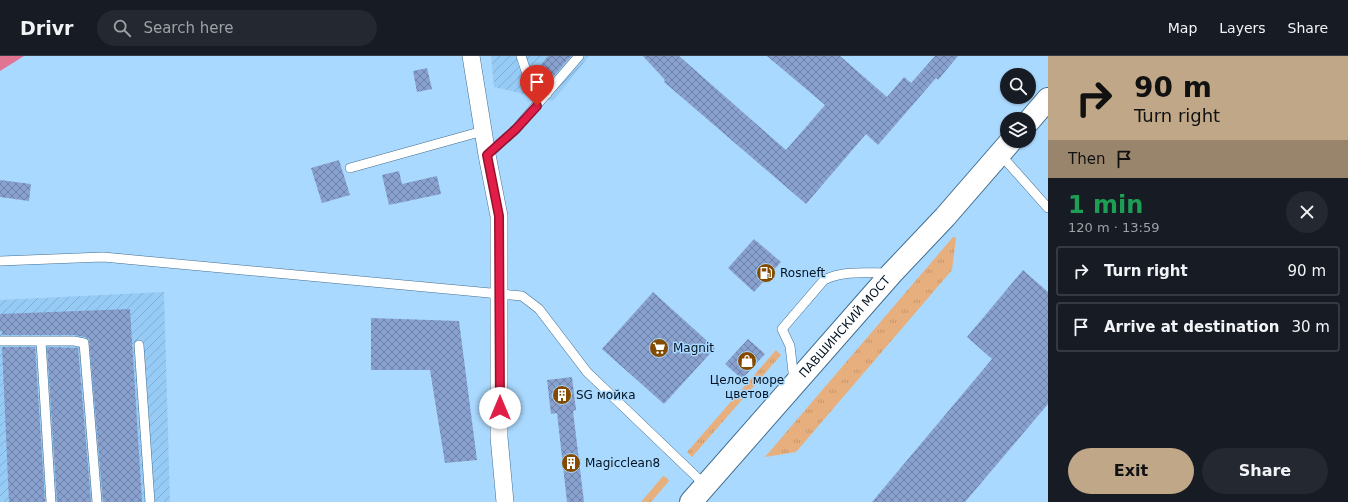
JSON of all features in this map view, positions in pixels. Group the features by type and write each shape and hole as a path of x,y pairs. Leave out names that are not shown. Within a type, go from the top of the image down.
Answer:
{"main road":[{"path":"1036,113 1048,99"},
{"name":"ПАВШИНСКИЙ МОСТ","path":"691,502 892,273 1006,148"}],"street":[{"path":"471,56 487,155 499,216 499,437 505,502"}],"lane":[{"path":"521,56 526,71 547,94"},
{"path":"487,155 516,129 579,56"},
{"path":"350,168 484,131"},
{"name":"ПАВШИНСКИЙ МОСТ","path":"1006,148 1048,208"},
{"path":"0,261 103,257 522,296 539,309 587,372 705,485"},
{"path":"794,385 790,346 782,329 824,280 833,275 852,273 892,273"},
{"path":"0,341 80,341 84,343 97,502"},
{"path":"41,341 51,502"},
{"path":"139,345 150,502"}],"shaded area":[{"path":"0,56 24,56 0,71"},
{"path":"491,56 589,56 553,101 494,87"},
{"path":"164,292 170,502 0,502 0,300"}],"green space":[{"path":"953,237 956,238 952,270 796,452 765,457"},
{"path":"776,350 781,355 692,457 687,452"},
{"path":"663,476 669,481 651,502 641,502"}],"building":[{"path":"548,56 571,56 551,79 538,68"},
{"path":"643,56 679,56 786,150 825,105 767,56 840,56 887,97 904,77 911,83 935,56 958,56 938,80 936,78 878,145 866,134 806,204 664,82 665,80"},
{"path":"427,68 432,89 417,92 413,71"},
{"path":"339,160 350,195 322,203 311,168"},
{"path":"399,171 402,184 437,176 441,194 389,205 382,175"},
{"path":"0,180 31,184 29,201 0,197"},
{"path":"754,239 781,262 754,292 728,268"},
{"path":"1023,270 1048,292 1048,404 965,502 872,502 992,359 967,337"},
{"name":"Magnit","path":"653,292 715,348 664,404 602,349"},
{"path":"130,309 142,502 103,502 89,339 74,335 2,335 2,331 0,331 0,314"},
{"path":"371,318 459,321 477,460 445,463 430,370 371,370"},
{"name":"Целое море цветов","path":"748,339 765,354 742,379 725,364"},
{"path":"2,347 35,347 45,502 9,502"},
{"path":"47,347 78,348 91,502 57,502"},
{"path":"572,377 576,410 573,411 584,502 567,502 557,413 551,414 547,380"}],"place":[{"name":"Rosneft","path":"766,273"},
{"name":"Magnit","path":"659,348"},
{"name":"Целое море цветов","path":"747,361"},
{"name":"SG мойка","path":"562,395"},
{"name":"Magicclean8","path":"571,463"}],"route":[{"path":"500,408 499,216 487,155 516,129 537,106"}]}
